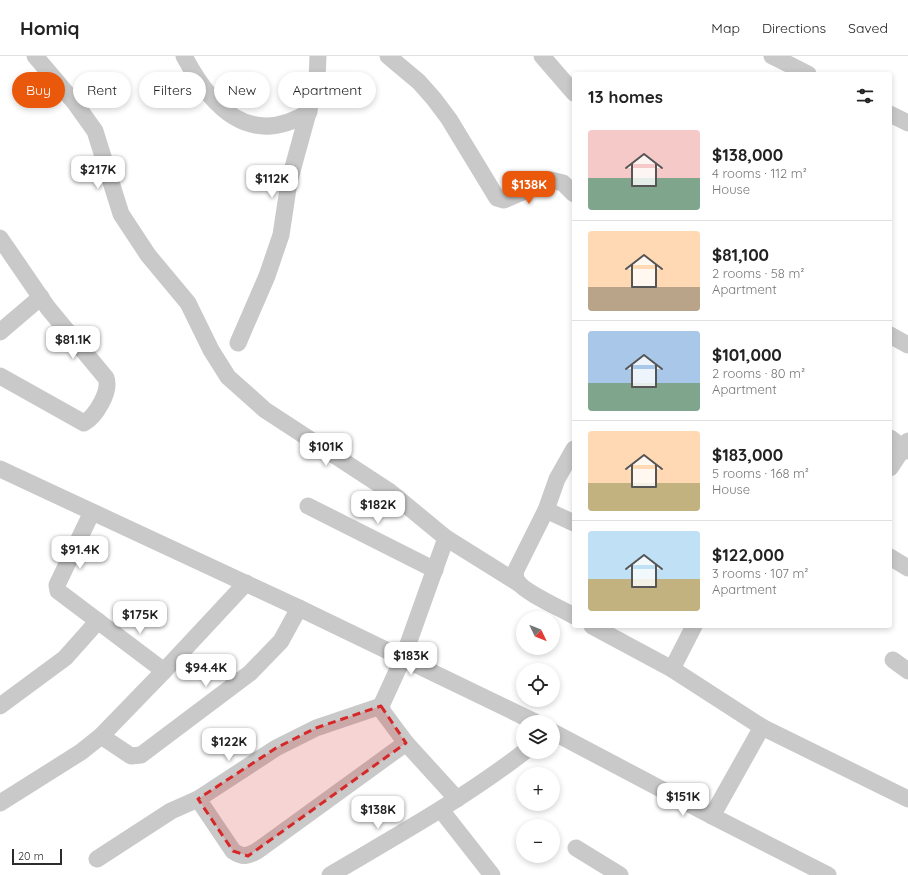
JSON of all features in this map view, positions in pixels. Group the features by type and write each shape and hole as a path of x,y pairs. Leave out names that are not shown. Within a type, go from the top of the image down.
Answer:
{"street":[{"path":"35,56 75,103 95,131 121,214 148,255 188,303 211,350 228,377 265,410 389,491 446,538 518,583 526,590 572,615"},
{"path":"184,56 198,81 213,100 228,113 241,120 256,126 266,126 296,120 309,112"},
{"path":"238,343 267,276 281,235 289,182 309,112 316,80 318,56"},
{"path":"388,56 419,82 434,99 449,119 497,198 504,200 551,180 563,183 572,192"},
{"path":"542,56 572,91"},
{"path":"772,56 804,72"},
{"path":"892,115 908,123"},
{"path":"0,238 41,296 106,378 109,384 108,390 91,419 84,423 0,376"},
{"path":"0,332 41,296"},
{"path":"892,336 908,345"},
{"path":"892,439 907,446 892,465"},
{"path":"518,583 515,577 516,570 546,510 557,479 572,453"},
{"path":"0,469 299,608 521,715"},
{"path":"308,506 435,570"},
{"path":"546,510 572,522"},
{"path":"92,512 57,585 58,590 63,596 164,671"},
{"path":"446,538 404,658 381,706 383,712 406,744 457,799"},
{"path":"892,558 908,568"},
{"path":"0,803 81,752 101,736 246,584"},
{"path":"101,736 131,756 141,755 250,674 281,641 299,608"},
{"path":"0,706 65,658 98,621"},
{"path":"596,628 672,669 762,727 908,799"},
{"path":"672,669 693,628"},
{"path":"893,660 908,671"},
{"path":"97,858 171,811 198,799 276,748 310,731 381,706"},
{"path":"712,816 762,727"},
{"path":"560,736 828,875"},
{"path":"198,799 234,851 240,856 248,856 406,744"},
{"path":"330,875 441,810 493,776 516,758"},
{"path":"441,810 492,875"},
{"path":"576,848 620,875"}],"highlighted area":[{"path":"381,706 406,743 248,856 233,851 198,799 276,748 316,728"}]}
